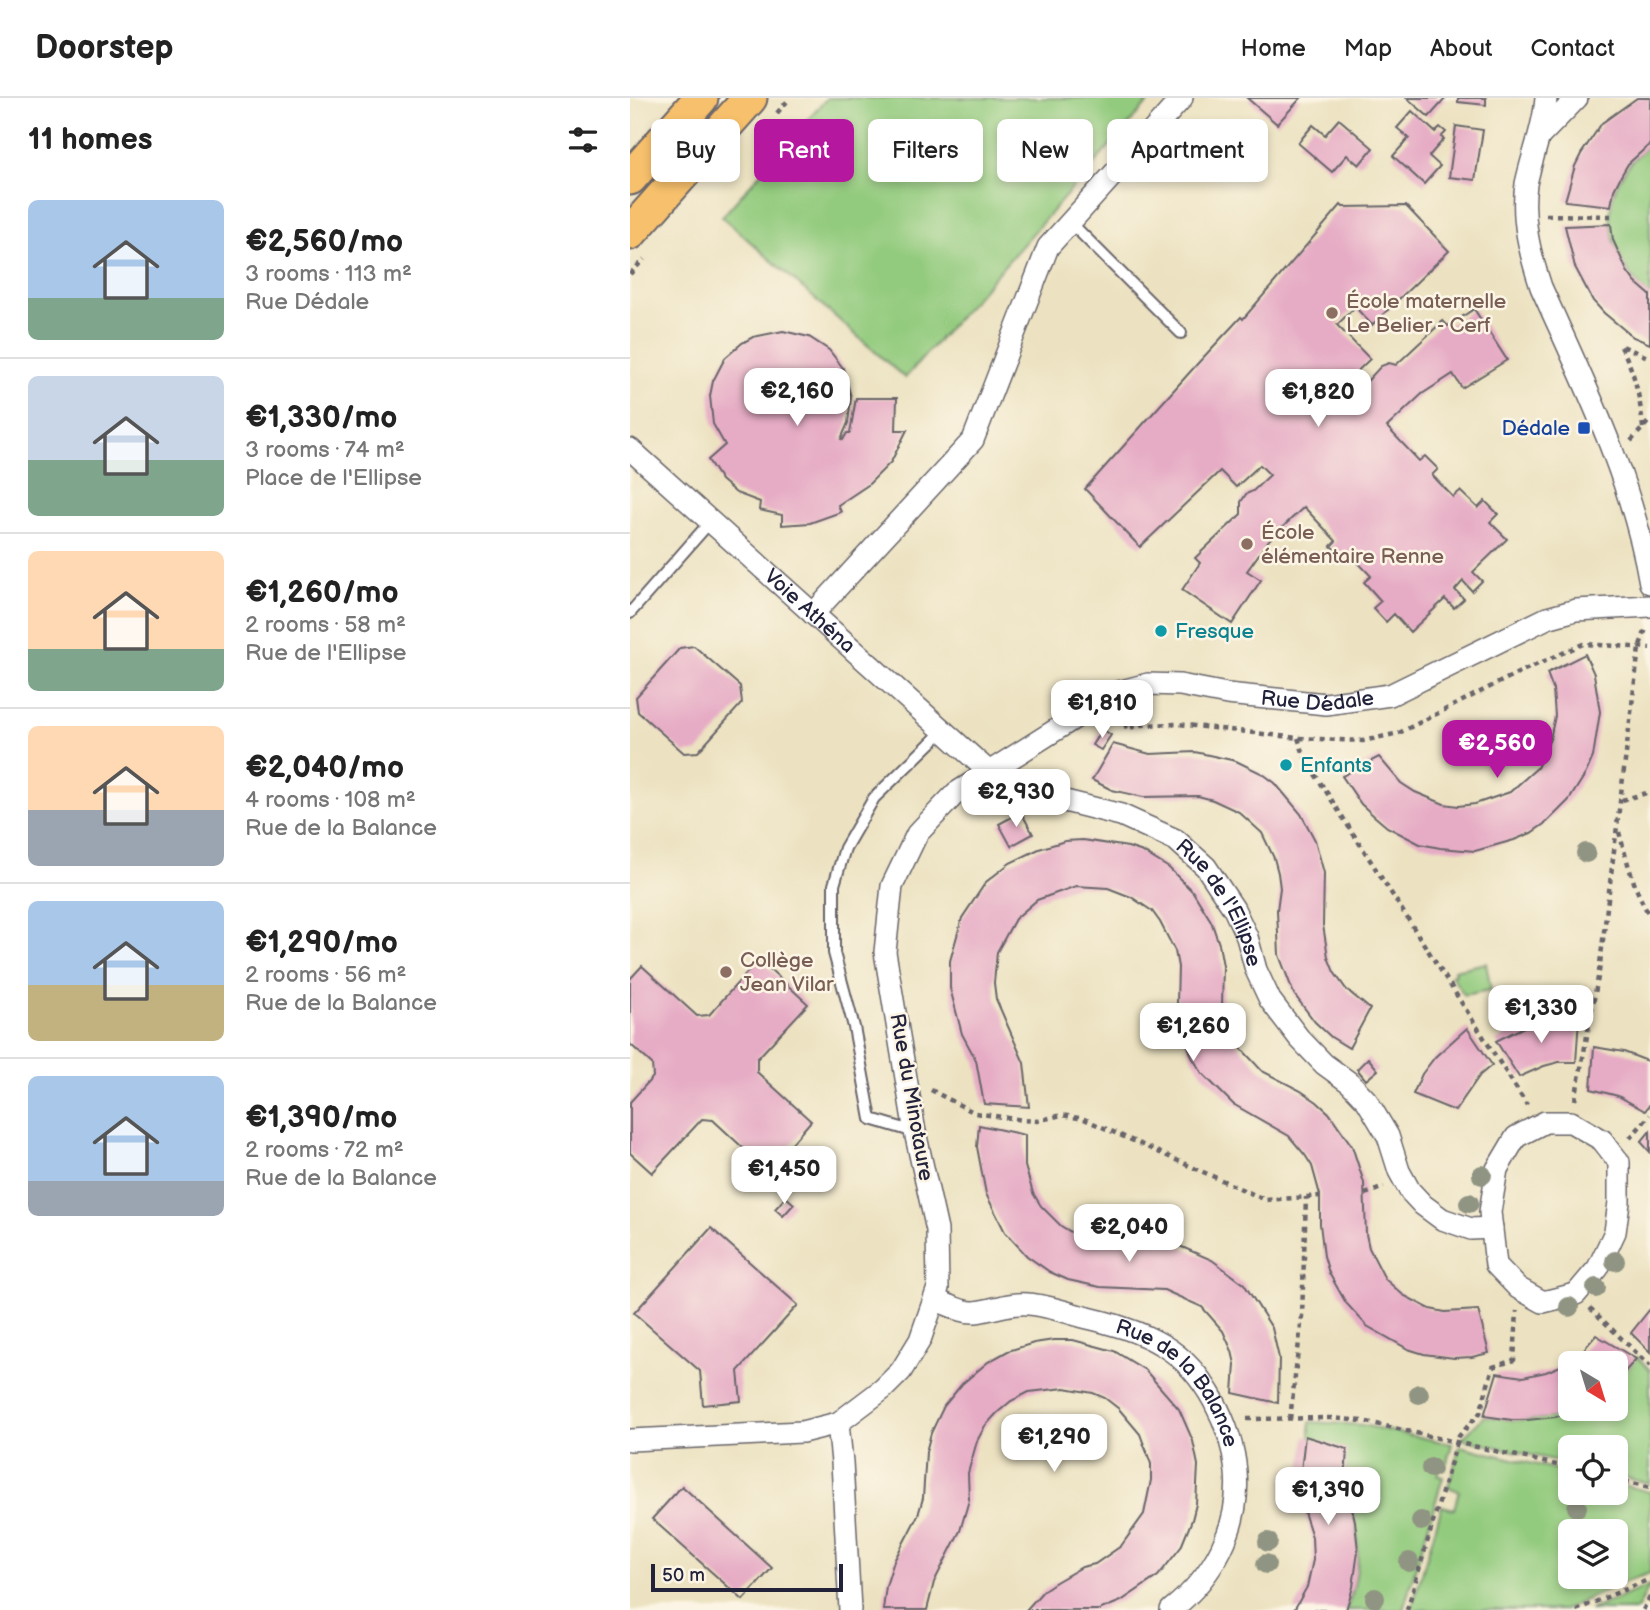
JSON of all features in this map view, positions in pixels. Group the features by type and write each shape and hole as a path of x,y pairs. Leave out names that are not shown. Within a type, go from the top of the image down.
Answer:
{"main road":[{"path":"630,178 701,98"},
{"path":"630,233 750,98"}],"street":[{"path":"813,614 973,440 1048,247 1182,98"},
{"path":"1546,98 1540,136 1526,185 1525,215 1531,259 1616,457 1644,549 1650,583"},
{"path":"1540,136 1577,98"},
{"name":"Voie Athéna","path":"630,449 988,771"},
{"name":"Rue Dédale","path":"988,771 1114,693 1148,684 1180,685 1227,694 1326,704 1390,695 1547,618 1576,610 1648,616"},
{"name":"Rue du Minotaure","path":"630,1440 802,1432 838,1423 872,1398 901,1371 920,1340 935,1300 939,1266 937,1230 915,1132 885,952 892,887 917,834 956,793 988,771"},
{"name":"Rue de l'Ellipse","path":"988,771 1021,790 1121,815 1176,840 1206,867 1234,909 1270,1000 1299,1038 1367,1101 1388,1136 1399,1171 1410,1191 1442,1219 1471,1229 1492,1228"},
{"path":"1545,1122 1571,1122 1602,1140 1619,1162 1619,1202 1615,1232 1598,1268 1576,1294 1543,1302 1518,1288 1496,1265 1490,1212 1497,1169 1516,1136 1545,1122"},
{"name":"Rue de la Balance","path":"935,1300 974,1312 1026,1303 1111,1323 1166,1347 1182,1360 1213,1400 1223,1420 1234,1455 1237,1497 1235,1514 1224,1543 1206,1576 1171,1610"},
{"path":"838,1423 850,1610"}],"lane":[{"path":"1070,222 1181,333"},
{"path":"630,613 710,522"},
{"path":"915,1132 872,1118 854,1027 834,953 834,885 845,848 874,798 943,731"}],"path":[{"path":"1525,215 1611,216"},
{"path":"1643,428 1641,403 1632,367 1620,345 1650,358"},
{"path":"1571,1122 1599,972 1639,648 1648,616"},
{"path":"1297,738 1306,760 1539,1125"},
{"path":"1622,800 1650,792"},
{"path":"1618,829 1630,869 1650,916"},
{"path":"909,1093 929,1089 975,1113 1023,1120 1074,1116 1266,1200 1321,1196"},
{"path":"1615,1155 1650,1115"},
{"path":"1290,1419 1302,1316 1306,1197"},
{"path":"1407,1610 1459,1436 1480,1413 1493,1367 1514,1360 1518,1288"},
{"path":"1576,1294 1650,1366"},
{"path":"1223,1420 1363,1421 1558,1465"},
{"path":"1628,1482 1650,1487"},
{"path":"1576,1610 1650,1579"},
{"path":"1643,1610 1650,1597"}],"green space":[{"path":"827,98 1152,98 1133,119 1107,119 1107,149 1093,165 1093,119 997,119 997,182 1078,182 905,378 722,217 754,181 854,182 854,119 808,119"},
{"path":"1650,144 1650,295 1634,280 1622,261 1611,228 1610,212 1618,183 1626,169"},
{"path":"1486,963 1491,990 1464,995 1451,975 1455,974 1454,970"},
{"path":"1637,1357 1650,1370 1650,1484 1628,1478 1628,1435 1558,1435 1558,1461 1462,1439 1484,1416 1512,1420 1558,1416 1558,1421 1628,1421 1628,1368"},
{"path":"1310,1422 1362,1425 1452,1444 1445,1469 1440,1468 1438,1476 1443,1477 1403,1610 1346,1610 1356,1578 1358,1555 1357,1533 1345,1467 1310,1438"},
{"path":"1460,1446 1558,1470 1558,1505 1628,1505 1628,1486 1650,1492 1650,1573 1628,1581 1628,1519 1558,1519 1558,1589 1608,1589 1564,1610 1411,1610 1442,1506 1454,1509 1459,1491 1448,1487"},
{"path":"1650,1585 1637,1610 1590,1610"}],"building":[{"path":"1247,98 1301,98 1277,124"},
{"path":"1407,98 1446,98 1429,117"},
{"path":"1458,98 1486,98 1486,105 1458,102"},
{"path":"1637,98 1650,98 1650,144 1628,164 1614,190 1611,206 1565,201 1575,166 1602,123"},
{"path":"1412,111 1435,132 1440,127 1446,132 1441,137 1444,139 1429,156 1440,166 1424,184 1393,156 1409,138 1397,128"},
{"path":"1339,119 1373,148 1359,165 1347,155 1332,172 1298,143 1313,125 1325,135"},
{"path":"1456,126 1483,130 1475,180 1449,177"},
{"path":"1341,205 1406,206 1449,251 1372,325 1355,307 1337,325 1370,359 1347,381 1357,392 1381,366 1389,363 1396,365 1443,321 1448,326 1474,309 1507,360 1462,388 1453,374 1422,394 1387,427 1419,461 1425,456 1438,469 1432,475 1453,497 1460,491 1478,508 1485,501 1498,514 1490,522 1507,539 1473,572 1482,581 1472,591 1463,581 1455,590 1464,599 1454,608 1445,599 1410,632 1394,614 1386,622 1373,608 1381,601 1364,582 1371,576 1350,554 1344,559 1331,546 1336,541 1304,507 1269,540 1247,571 1261,580 1232,624 1182,590 1200,563 1195,558 1241,514 1241,502 1246,494 1270,475 1260,465 1236,487 1220,471 1140,547 1085,489 1199,362 1241,317 1243,319"},
{"path":"1611,224 1613,240 1627,271 1650,295 1650,344 1633,337 1604,313 1593,301 1575,267 1565,226"},
{"path":"783,331 809,337 829,350 843,368 851,397 848,423 841,439 850,433 856,398 897,398 896,430 907,430 891,462 868,485 838,505 841,512 810,523 782,525 782,515 759,510 760,502 736,493 721,480 708,460 725,445 713,424 710,396 713,381 725,358 753,337"},
{"path":"694,646 740,686 742,703 698,752 684,753 638,712 636,697 680,648"},
{"path":"1585,654 1594,674 1600,712 1593,757 1569,800 1547,822 1531,833 1475,851 1420,844 1387,827 1373,815 1361,804 1342,776 1379,757 1401,783 1444,804 1475,804 1510,792 1537,768 1550,739 1555,716 1553,689 1547,673"},
{"path":"1102,729 1111,735 1101,750 1092,745"},
{"path":"1113,744 1150,754 1195,752 1236,761 1275,783 1301,814 1315,840 1324,873 1323,925 1328,957 1334,972 1346,989 1370,1009 1349,1048 1331,1037 1315,1022 1294,994 1279,955 1278,873 1262,833 1239,812 1213,800 1198,796 1143,797 1112,790 1092,780"},
{"path":"1021,812 1033,834 1011,846 999,824"},
{"path":"1083,840 1143,852 1169,868 1193,892 1211,921 1219,944 1223,966 1222,1006 1225,1019 1238,1045 1262,1071 1317,1102 1329,1113 1352,1146 1364,1183 1369,1248 1385,1279 1403,1295 1430,1309 1445,1312 1478,1310 1489,1353 1454,1358 1408,1349 1367,1326 1346,1303 1329,1273 1324,1256 1320,1195 1312,1166 1289,1136 1233,1104 1202,1073 1192,1057 1180,1023 1175,951 1152,911 1131,897 1108,888 1076,886 1037,900 1015,919 997,952 994,983 996,999 1024,1063 1029,1107 984,1104 976,1060 962,1034 950,988 950,961 962,918 986,882 1010,863 1039,849 1065,841"},
{"path":"759,959 808,1004 757,1059 757,1072 811,1121 768,1171 713,1120 702,1119 652,1173 630,1153 630,1102 653,1077 652,1064 630,1044 630,979 642,966 697,1016 709,1015"},
{"path":"1579,1018 1576,1062 1559,1062 1519,1077 1496,1041 1524,1027"},
{"path":"1467,1028 1492,1065 1480,1075 1455,1111 1413,1094 1422,1074 1435,1057"},
{"path":"1594,1047 1624,1052 1650,1062 1650,1104 1645,1111 1618,1096 1591,1089"},
{"path":"1368,1058 1378,1070 1366,1080 1357,1069"},
{"path":"979,1125 1025,1135 1025,1166 1033,1193 1041,1206 1071,1232 1097,1243 1153,1242 1182,1247 1212,1260 1244,1284 1272,1328 1279,1358 1278,1403 1233,1393 1235,1364 1232,1351 1223,1331 1202,1307 1164,1290 1100,1287 1068,1280 1050,1272 1027,1256 1005,1232 986,1194 977,1147"},
{"path":"1650,1131 1650,1152 1641,1142"},
{"path":"786,1197 794,1204 783,1216 775,1209"},
{"path":"711,1228 798,1305 738,1371 741,1401 703,1405 700,1371 634,1313"},
{"path":"1650,1309 1650,1352 1631,1333"},
{"path":"1596,1335 1623,1351 1583,1351"},
{"path":"1054,1340 1073,1340 1114,1351 1145,1370 1179,1409 1193,1441 1198,1465 1196,1504 1181,1547 1158,1576 1121,1601 1099,1610 1026,1610 1044,1590 1082,1567 1095,1564 1121,1546 1144,1514 1151,1480 1151,1464 1140,1434 1119,1409 1105,1398 1065,1388 1029,1392 1011,1401 997,1413 985,1426 977,1441 968,1473 969,1500 960,1531 934,1582 927,1610 883,1610 886,1586 894,1561 918,1515 923,1498 926,1452 931,1433 944,1406 962,1384 988,1362 1008,1351"},
{"path":"1628,1354 1636,1359 1628,1368"},
{"path":"1558,1367 1558,1416 1512,1420 1484,1416 1497,1373 1523,1377"},
{"path":"1305,1436 1347,1449 1345,1480 1355,1521 1358,1551 1353,1587 1346,1610 1294,1610 1307,1587 1313,1560 1312,1537 1305,1515 1300,1480"},
{"path":"682,1486 772,1568 743,1600 652,1519"}],"place":[{"name":"École maternelle Le Belier - Cerf","path":"1332,313"},
{"name":"Dédale","path":"1584,428"},
{"name":"École élémentaire Renne","path":"1247,544"},
{"name":"Fresque","path":"1161,631"},
{"name":"Enfants","path":"1286,765"},
{"name":"Collège Jean Vilar","path":"726,972"}]}
